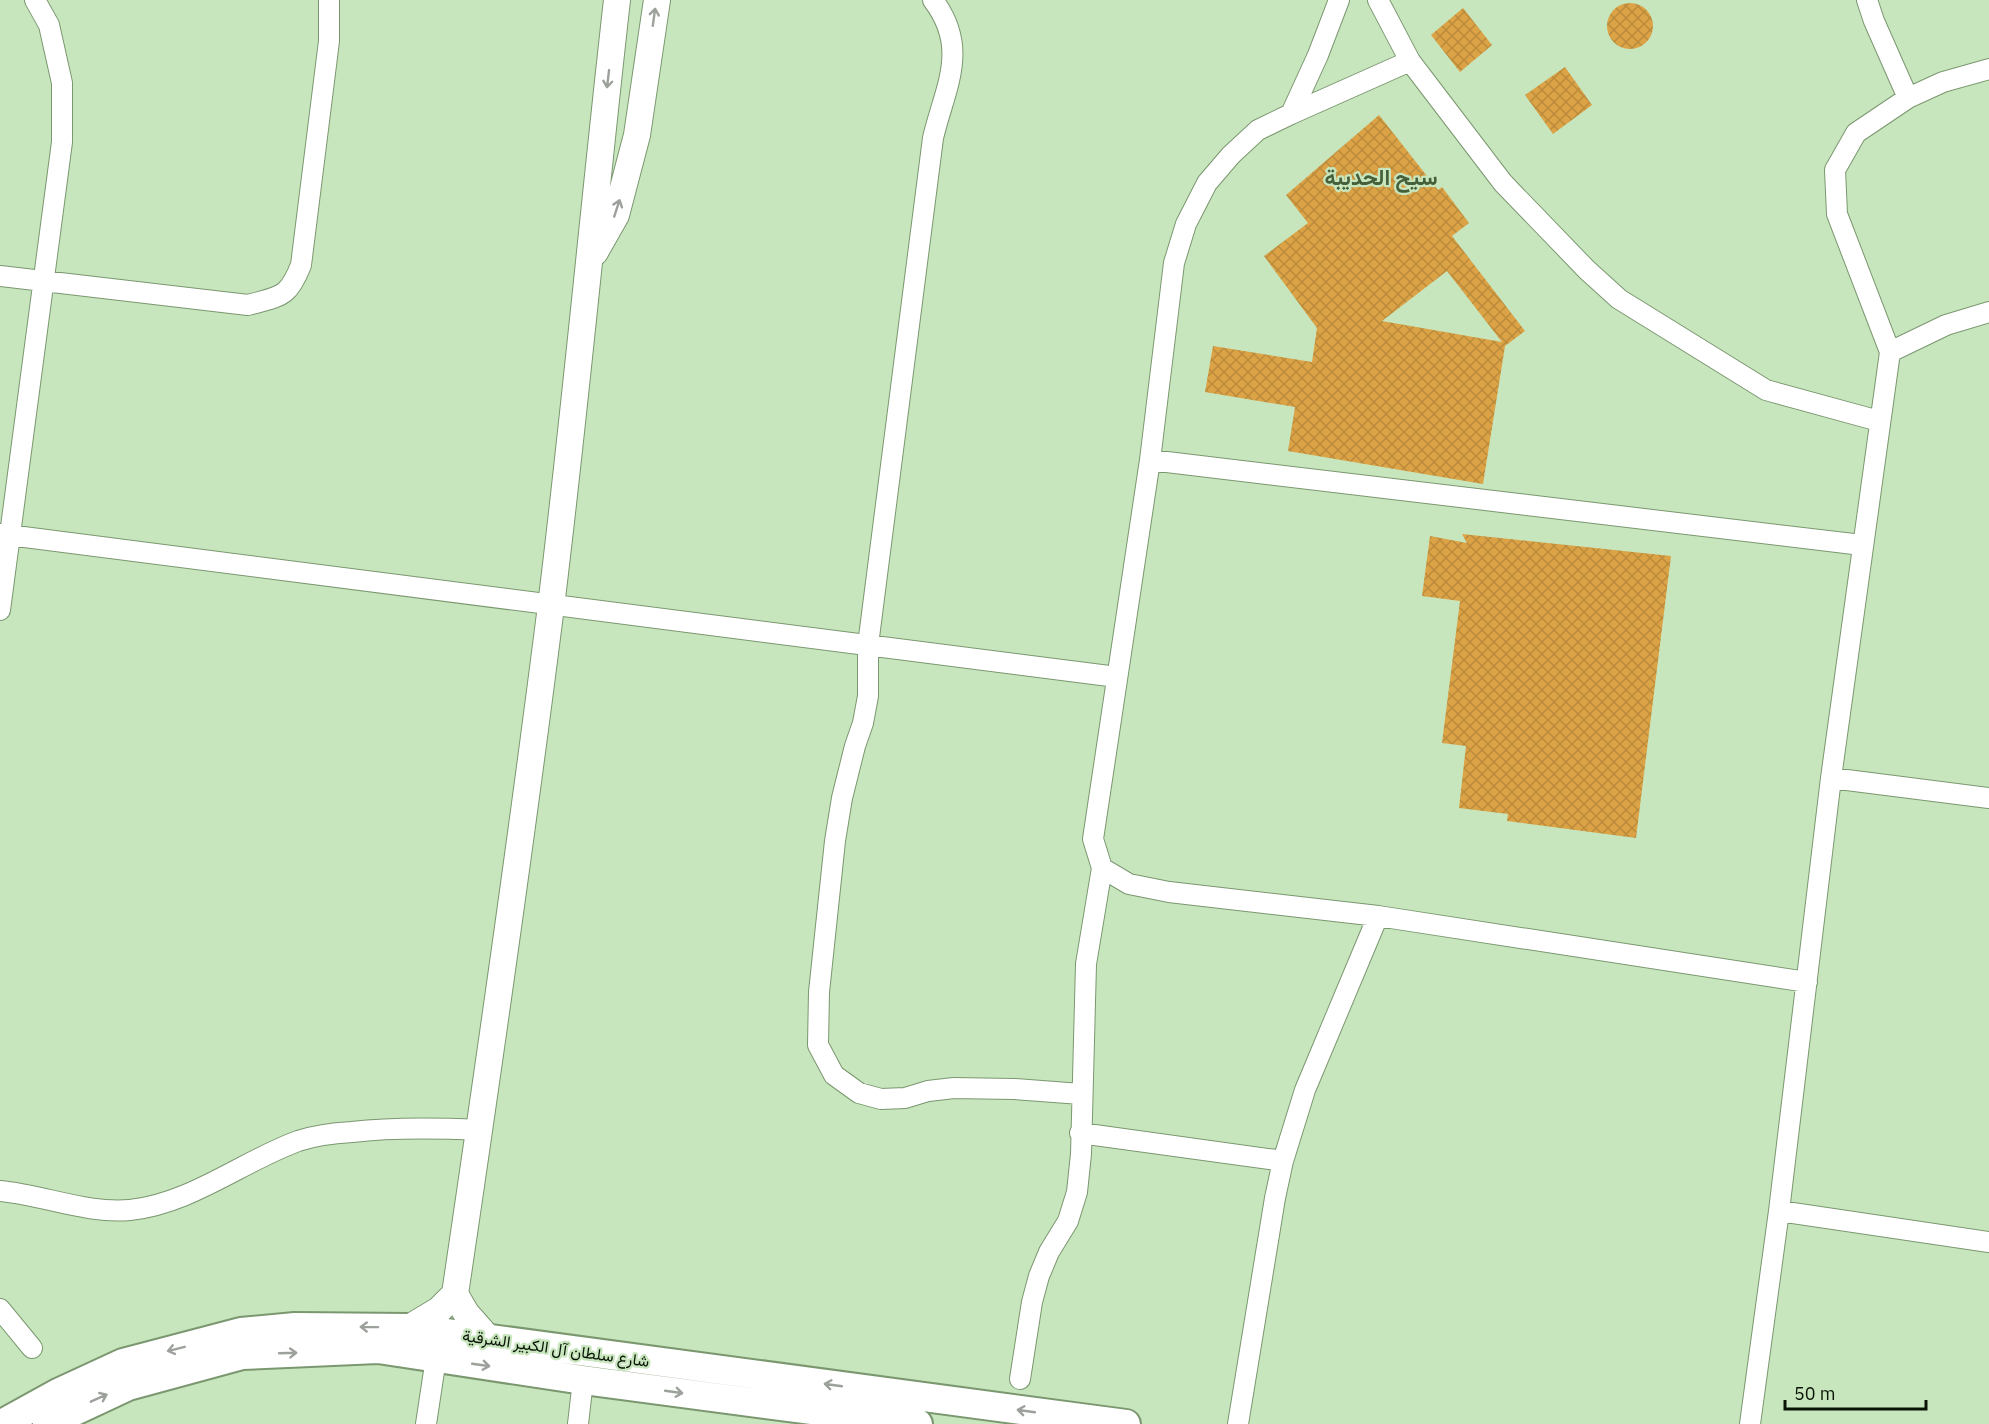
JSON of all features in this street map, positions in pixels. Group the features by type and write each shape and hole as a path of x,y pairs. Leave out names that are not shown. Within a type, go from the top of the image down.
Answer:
{"main road":[{"name":"شارع سلطان آل الكبير الشرقية","path":"2,1424 58,1393 123,1362 242,1332 295,1327 409,1328 1126,1424"},
{"name":"شارع سلطان آل الكبير الشرقية","path":"47,1424 128,1386 242,1355 378,1349 583,1380 918,1424"}],"street":[{"path":"0,610 5,535 62,142 62,83 49,25 35,0"},
{"path":"0,276 248,305 278,297 293,285 301,265 329,41 329,0"},
{"path":"409,1328 440,1310 455,1294 551,605 591,260 617,0"},
{"path":"591,260 616,215 637,135 657,0"},
{"path":"933,0 947,26 953,46 954,60 933,138 868,645 868,696 863,723 845,786 835,841 819,993 818,1045 834,1075 859,1093 881,1100 905,1098 928,1091 954,1088 1014,1089 1081,1094"},
{"path":"1291,114 1318,55 1339,0"},
{"path":"1378,0 1410,61 1503,183 1572,255 1619,299 1766,390 1879,420"},
{"path":"1867,0 1908,98"},
{"path":"1020,1379 1032,1302 1039,1276 1049,1252 1068,1221 1077,1192 1081,1154 1086,964 1101,868 1093,839 1150,460 1174,263 1186,224 1207,183 1231,155 1258,130 1410,61"},
{"path":"1750,1424 1779,1211 1831,778 1890,352 1838,214 1835,170 1856,133 1908,98 1943,82 1989,69"},
{"path":"1890,352 1946,325 1989,312"},
{"path":"1150,460 1862,545"},
{"path":"5,535 1117,676"},
{"path":"1831,778 1989,798"},
{"path":"1101,868 1130,884 1169,892 1378,916 1807,982"},
{"path":"1238,1424 1283,1161 1305,1090 1378,916"},
{"path":"0,1191 25,1193 65,1203 99,1208 130,1210 163,1203 299,1141 324,1134 400,1127 479,1130"},
{"path":"1080,1133 1283,1161"},
{"path":"1779,1211 1989,1242"},
{"path":"455,1294 473,1323 488,1338"},
{"path":"0,1309 33,1348"},
{"path":"426,1424 436,1358"},
{"path":"578,1424 583,1380"}],"building":[{"path":"1630,3 1646,10 1653,26 1646,42 1630,49 1614,42 1607,26 1614,10"},
{"path":"1463,8 1492,45 1460,72 1431,35"},
{"path":"1565,67 1592,105 1553,134 1525,95"},
{"path":"1379,115 1438,190 1442,187 1469,223 1452,236 1525,331 1505,346 1483,484 1288,451 1295,407 1205,392 1213,346 1312,362 1317,328 1264,256 1308,223 1286,195","holes":["1447,271 1502,342 1382,321"]},
{"path":"1462,534 1671,556 1636,838 1507,821 1508,814 1459,808 1466,746 1442,743 1460,601 1422,596 1430,536 1467,543"}],"district":[{"name":"سيح الحديبة","path":"1381,176"}]}
